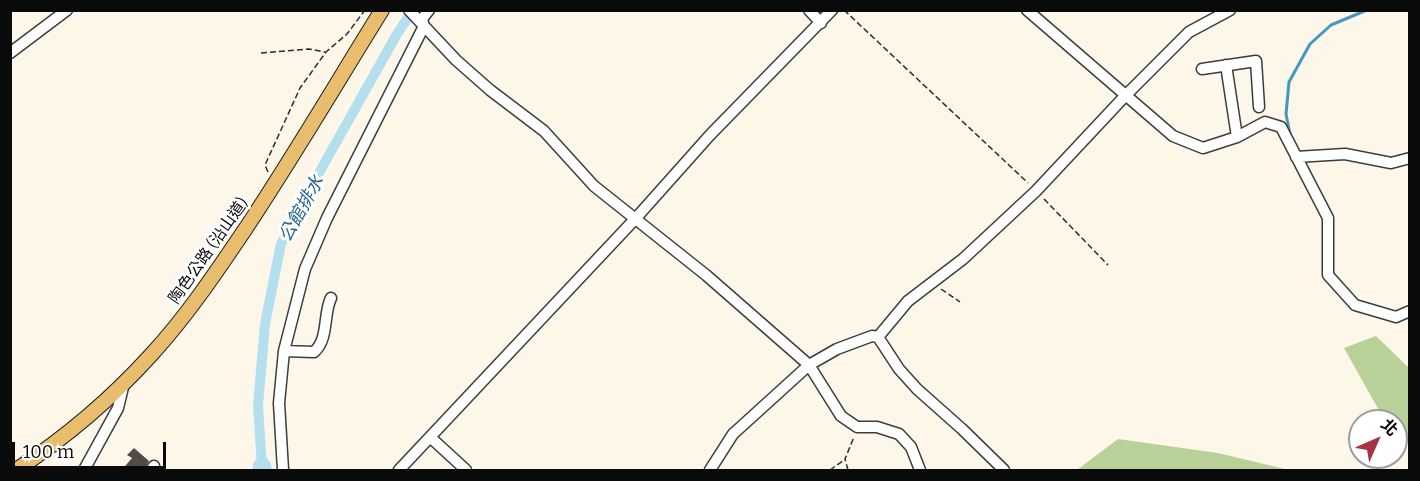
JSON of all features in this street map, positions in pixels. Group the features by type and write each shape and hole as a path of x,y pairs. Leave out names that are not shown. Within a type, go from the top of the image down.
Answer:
{"main road":[{"name":"陶色公路 (沿山道)","path":"16,471 64,436 124,382 151,356 180,322 275,184 382,10"}],"street":[{"path":"10,53 67,10"},
{"path":"409,10 456,60 490,90 544,131 594,186 706,275 808,365 841,416 857,427 877,427 899,434 911,447 920,471"},
{"path":"282,471 279,403 284,351 305,269 327,218 424,26 423,19 429,10"},
{"path":"809,10 821,22"},
{"path":"399,471 636,218 710,135 832,10"},
{"path":"1027,10 1173,136 1203,148 1237,137 1265,122 1281,128 1328,218 1328,275 1355,305 1396,317 1410,311"},
{"path":"878,337 908,301 963,259 1036,191 1189,32 1230,10"},
{"path":"1202,69 1256,61 1258,107"},
{"path":"1226,65 1237,137"},
{"path":"1296,157 1345,154 1391,163 1410,158"},
{"path":"284,351 314,352 319,348 326,325 327,306 331,298"},
{"path":"710,471 733,434 808,365 837,349 872,336 878,337 899,369 917,389 1004,471"},
{"path":"84,471 118,408 124,382"},
{"path":"430,437 466,471"}],"path":[{"path":"275,184 265,165 300,88 326,52 347,34 364,10"},
{"path":"844,10 1036,191 1108,265"},
{"path":"261,53 309,49 326,52"},
{"path":"932,282 960,302"},
{"path":"830,471 845,459 857,427"},
{"path":"845,459 848,471"}],"green space":[{"path":"1376,336 1409,368 1409,443 1408,409 1378,409 1344,348"},
{"path":"1118,439 1218,453 1289,470 1077,470"}],"building":[{"path":"134,448 149,461 143,471 121,471 132,458 127,455"}],"waterway":[{"name":"公館排水","path":"257,470 262,466 258,406 265,324 281,244 397,34 413,10"},
{"path":"1290,134 1286,114 1289,82 1310,44 1331,25 1367,10"},
{"name":"公館排水","path":"262,466 263,470"}]}
